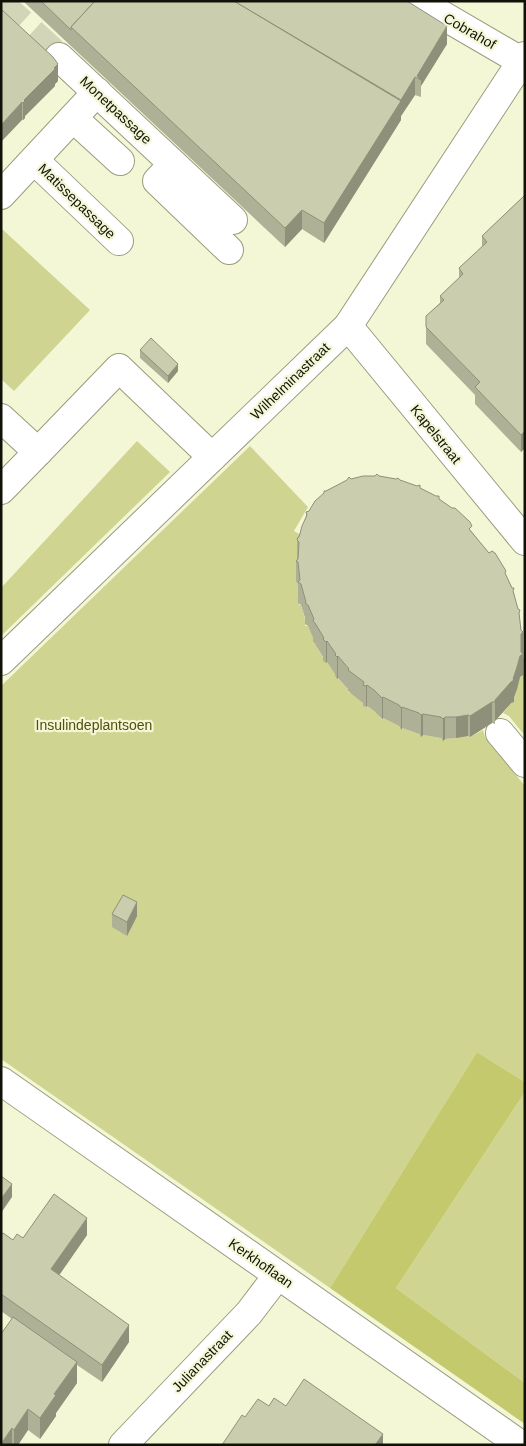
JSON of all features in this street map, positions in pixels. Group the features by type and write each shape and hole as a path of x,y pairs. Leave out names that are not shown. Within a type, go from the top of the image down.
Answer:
{"street":[{"name":"Cobrahof","path":"418,1 523,58"},
{"name":"Monetpassage","path":"59,57 233,220"},
{"name":"Wilhelminastraat","path":"1,661 348,326 523,58"},
{"name":"Matissepassage","path":"1,195 97,92"},
{"path":"74,118 120,161"},
{"name":"Matissepassage","path":"34,160 119,241"},
{"path":"173,164 157,181 229,250"},
{"name":"Kapelstraat","path":"348,326 525,541"},
{"path":"1,490 119,368 212,457"},
{"path":"1,418 38,452"},
{"path":"500,733 525,763"},
{"name":"Kerkhoflaan","path":"1,1080 521,1445"},
{"name":"Julianastraat","path":"123,1445 249,1313 278,1275"}],"green space":[{"path":"2,229 90,310 14,391 1,379"},
{"path":"137,441 170,472 1,636 1,588"},
{"name":"Insulindeplantsoen","path":"250,446 308,507 294,531 306,538 296,582 298,584 299,605 301,605 306,623 305,626 308,626 314,640 313,643 324,659 324,662 327,662 336,675 335,677 365,707 367,706 379,715 381,719 383,718 399,726 400,729 402,728 420,736 441,738 442,740 470,737 483,730 485,737 525,786 525,1082 477,1052 330,1288 1,1059 1,686"},
{"path":"521,657 525,658 525,736 509,716 503,713 513,703 520,677 522,676"},
{"path":"477,1052 525,1082 525,1092 396,1288 525,1383 525,1424 330,1288"},
{"path":"525,1092 525,1383 396,1288"}],"building":[{"path":"41,1 95,1 71,27 71,30"},
{"path":"95,1 234,1 401,101 324,223 302,210 285,228 71,27"},
{"path":"234,1 407,1 447,26 417,76 421,80 415,77 401,100"},
{"path":"1,9 53,57 58,64 1,125"},
{"path":"525,195 525,431 521,435 475,387 480,382 426,327 426,316 444,300 440,296 463,274 459,268 487,242 482,236"},
{"path":"151,338 178,364 168,376 140,350"},
{"path":"377,474 379,476 398,478 417,486 420,485 420,488 439,496 439,499 455,508 470,522 472,526 469,529 489,553 492,551 495,553 506,571 505,573 512,588 514,588 513,591 518,609 520,610 521,630 523,632 521,634 521,652 523,654 520,656 514,680 495,702 470,716 445,717 443,719 441,717 421,715 401,708 399,705 382,698 367,685 363,685 364,682 348,670 338,656 335,655 327,641 323,639 313,621 314,619 308,605 305,603 301,584 298,582 300,580 298,562 296,561 298,559 299,542 297,540 307,515 306,512 309,511 324,491 347,480 349,477 351,479 375,476"},
{"path":"123,895 137,902 127,922 112,914"},
{"path":"1,1176 12,1184 1,1199"},
{"path":"54,1194 87,1218 51,1269 129,1325 102,1365 1,1294 1,1235 3,1233 13,1240 17,1234 23,1238"},
{"path":"13,1317 77,1362 54,1394 56,1395 40,1418 28,1409 14,1430 12,1428 1,1444 1,1334"},
{"path":"304,1379 383,1434 375,1445 222,1445 242,1415 245,1417 258,1399 269,1406 274,1398 286,1406"}],"tunnel":[{"path":"1,4 59,57"}]}
